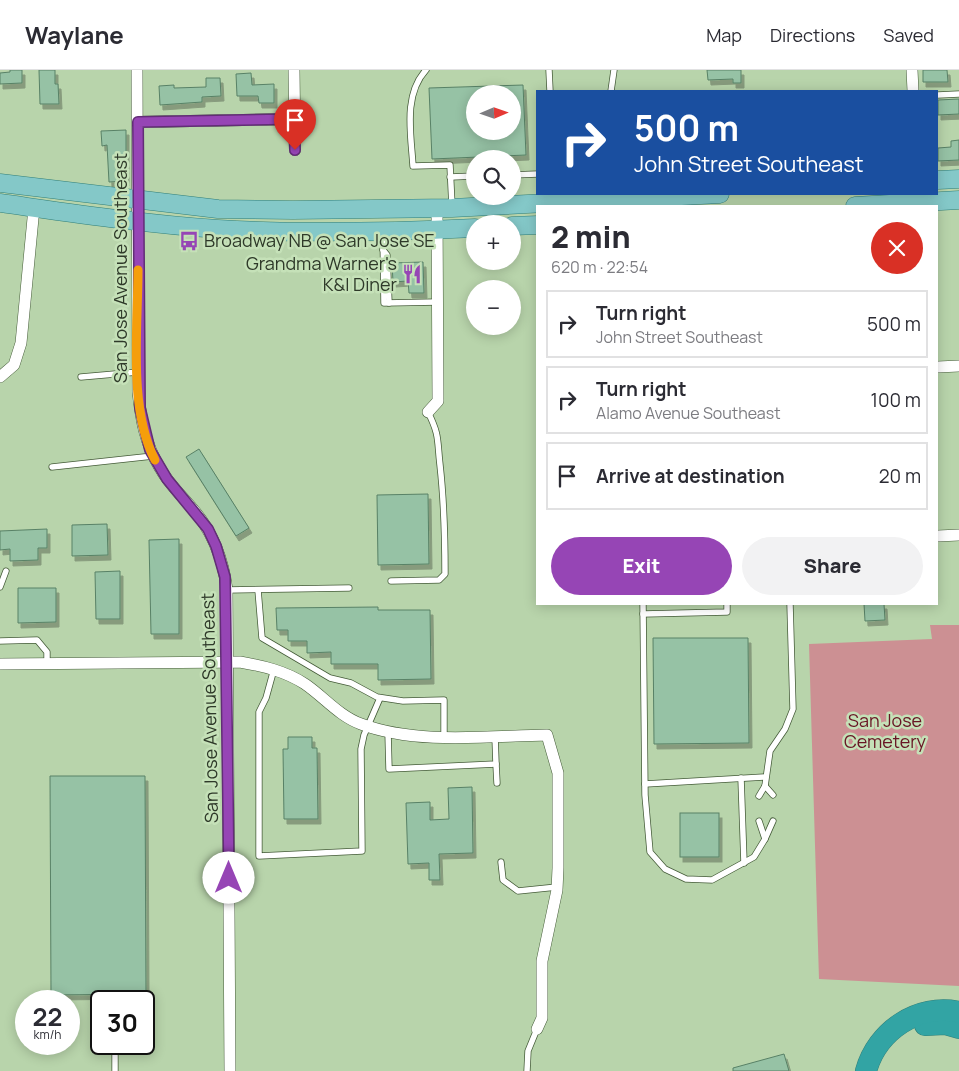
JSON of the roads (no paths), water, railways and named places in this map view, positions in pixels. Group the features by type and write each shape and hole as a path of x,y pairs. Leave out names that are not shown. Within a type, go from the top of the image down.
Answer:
{"highway":[{"path":"866,1071 874,1051 894,1027 910,1018 925,1014 949,1010 959,1012"},
{"path":"878,1071 887,1049 911,1029 929,1024 945,1024 959,1028"}],"main road":[{"path":"938,180 959,178"},
{"path":"0,183 218,209 293,221 383,230 466,228"},
{"path":"0,203 138,222 218,229 554,198 689,198 712,195"},
{"path":"867,205 959,200"},
{"path":"521,225 536,224"}],"street":[{"name":"San Jose Avenue Southeast","path":"137,70 139,201 138,372 142,422 153,456 167,479 208,529 222,564 227,590 230,1071"},
{"path":"294,70 295,150"},
{"path":"912,70 913,90"},
{"path":"138,122 294,119"},
{"path":"0,377 10,371 17,357 24,328 34,208"},
{"path":"428,412 438,402 438,230 444,208"},
{"path":"938,367 959,366"},
{"path":"938,536 959,535"},
{"path":"0,664 228,662 274,669 304,684 347,717 388,732 444,736 547,735 558,773 558,887 542,961 542,1018 537,1029"}],"lane":[{"path":"426,70 418,79 409,113 413,166 450,165 450,177 444,208"},
{"path":"550,70 550,90"},
{"path":"611,90 614,70"},
{"path":"938,95 959,94"},
{"path":"521,175 536,174"},
{"path":"450,177 466,176"},
{"path":"383,230 384,303 438,302"},
{"path":"81,377 138,372"},
{"path":"391,581 439,580 445,574 444,493 439,464 438,431 428,412"},
{"path":"52,467 153,456"},
{"path":"0,587 6,572"},
{"path":"227,590 349,588"},
{"path":"258,590 262,638 330,678 351,683 380,698 403,701 444,700 444,736"},
{"path":"643,605 645,784 650,852 665,869 686,879 712,880 754,857 774,821"},
{"path":"643,614 727,612 727,605"},
{"path":"759,796 765,786 770,751 785,729 793,709 790,605"},
{"path":"0,641 37,640 47,652 47,664"},
{"path":"274,669 266,698 259,712 259,856 362,851 361,749 380,698"},
{"path":"388,732 389,768 496,764"},
{"path":"495,736 497,783"},
{"path":"645,784 765,777"},
{"path":"740,778 744,863"},
{"path":"765,786 773,795"},
{"path":"759,821 765,839"},
{"path":"501,862 503,880 518,891 558,887"},
{"path":"527,1071 528,1051 537,1029"},
{"path":"115,1055 115,1071"}],"place":[{"name":"Broadway NB @ San Jose SE","path":"189,241"},
{"name":"Grandma Warner's K&I Diner","path":"412,274"}],"park label":[{"name":"San Jose Cemetery","path":"885,731"}]}
